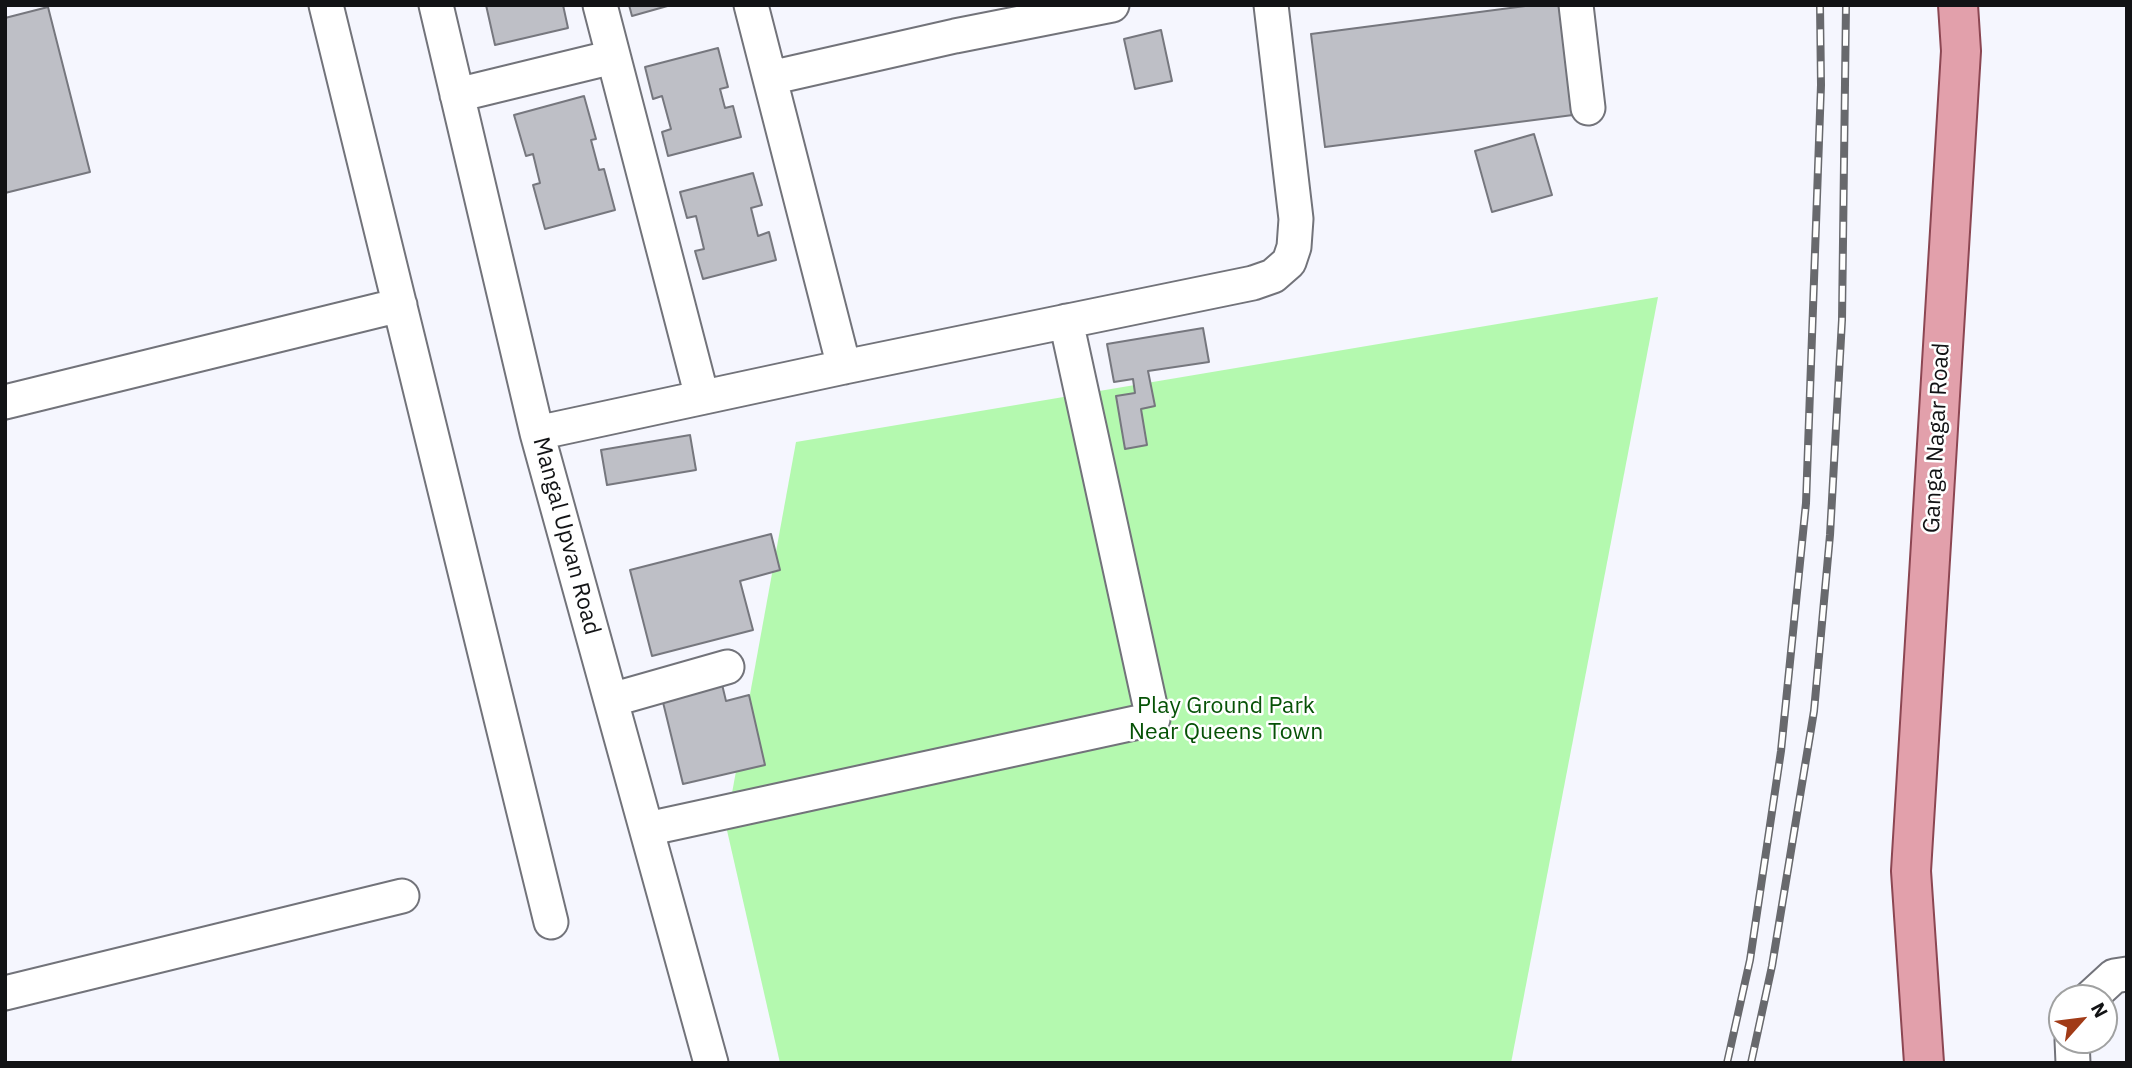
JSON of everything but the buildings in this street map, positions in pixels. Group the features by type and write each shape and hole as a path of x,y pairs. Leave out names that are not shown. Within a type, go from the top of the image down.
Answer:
{"main road":[{"name":"Ganga Nagar Road","path":"1924,1063 1911,870 1961,51 1958,5"}],"street":[{"path":"326,5 551,922"},
{"name":"Mangal Upvan Road","path":"436,5 537,433 711,1063"},
{"path":"600,5 702,397"},
{"path":"751,5 844,366"},
{"path":"770,78 955,36 1112,5"},
{"path":"1576,5 1588,108"},
{"path":"537,433 844,366 1253,283 1273,276 1289,262 1294,247 1296,219 1275,6"},
{"path":"457,95 613,57"},
{"path":"5,402 400,305"},
{"path":"647,829 1153,719 1066,321"},
{"path":"611,700 727,667"},
{"path":"5,993 402,896"},
{"path":"2105,984 2114,976 2127,974"}],"green space":[{"name":"Play Ground Park Near Queens Town","path":"1658,297 1511,1063 780,1063 726,826 796,442"}],"railway":[{"path":"1727,1063 1750,960 1781,751 1806,503 1821,85 1820,5"},
{"path":"1751,1063 1772,966 1814,711 1830,535 1842,320 1846,5"}]}
